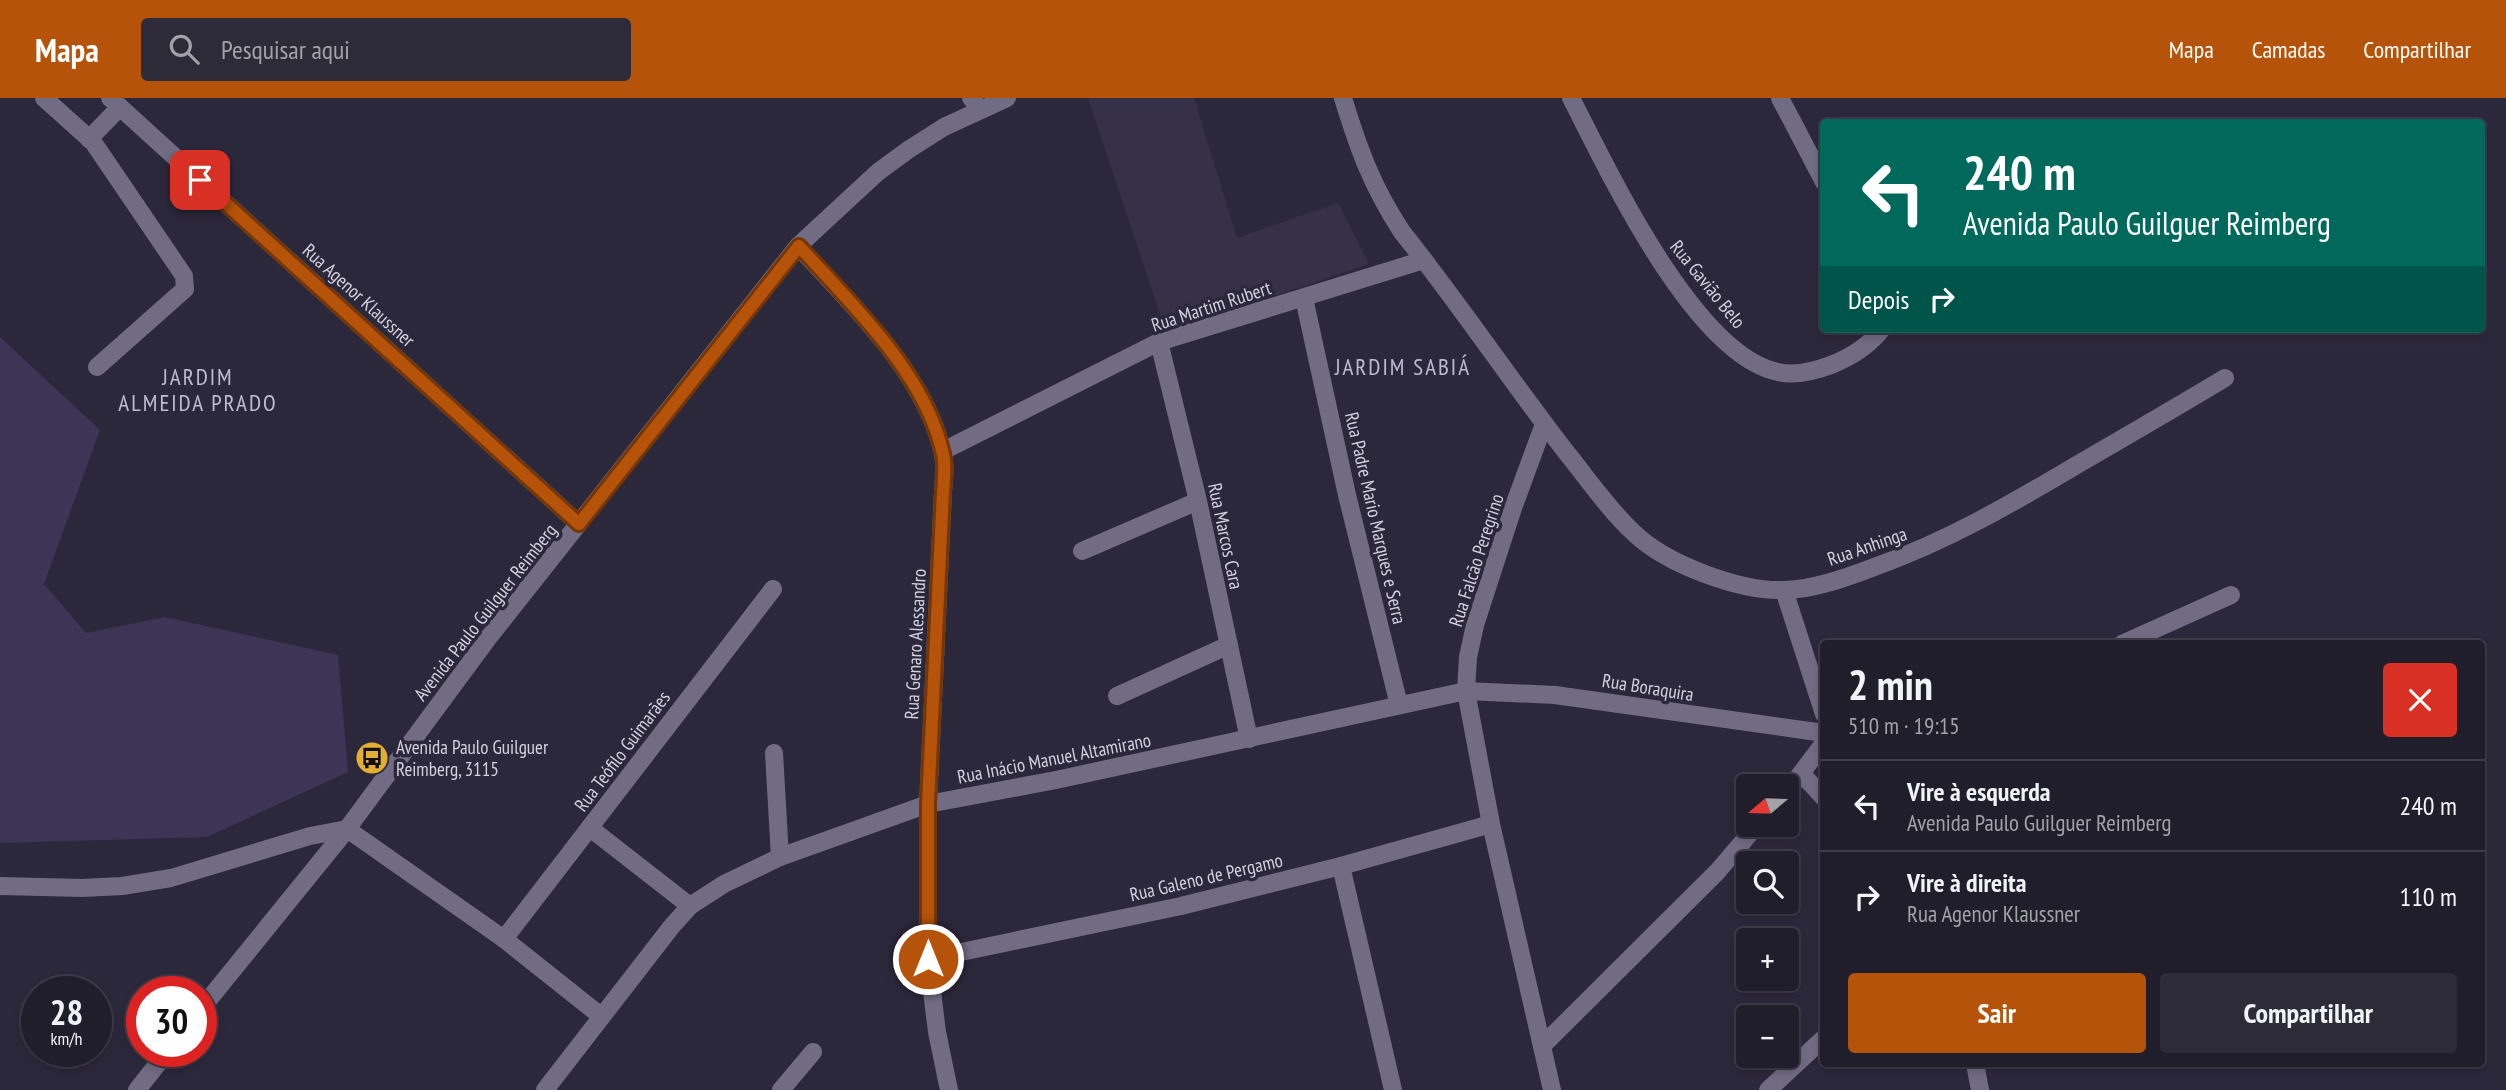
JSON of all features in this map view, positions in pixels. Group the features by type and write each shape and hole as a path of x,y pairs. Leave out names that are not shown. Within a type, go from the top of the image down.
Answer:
{"street":[{"path":"44,98 89,139 184,276 185,289 97,367"},
{"name":"Avenida Paulo Guilguer Reimberg","path":"217,989 347,829 489,637 799,246 878,172 976,104 1007,98"},
{"path":"1343,98 1360,156 1381,201 1544,424"},
{"name":"Rua Gavião Belo","path":"1571,98 1637,225 1666,269 1709,325 1735,350 1758,365 1779,373 1795,373 1820,369 1840,361 1870,344 1879,333"},
{"path":"1780,98 1820,174"},
{"path":"89,139 115,102"},
{"name":"Rua Agenor Klaussner","path":"115,102 579,524"},
{"name":"Rua Genaro Alessandro","path":"799,246 862,316 905,370 922,401 943,451 928,804 928,959 937,1032 949,1090"},
{"name":"Rua Martim Rubert","path":"943,451 1159,342 1424,260"},
{"name":"Rua Padre Mario Marques e Serra","path":"1304,298 1347,495 1399,705"},
{"name":"Rua Marcos Cara","path":"1159,342 1198,501 1249,739"},
{"name":"Rua Anhinga","path":"1544,424 1634,534 1667,558 1711,576 1784,590 1851,576 1936,542 2014,502 2225,378"},
{"name":"Rua Falcão Peregrino","path":"1544,424 1475,625 1468,657 1466,691 1490,824 1552,1090"},
{"path":"1082,551 1198,501"},
{"name":"Rua Teófilo Guimarães","path":"504,939 773,589"},
{"path":"1784,590 1820,702"},
{"path":"2131,640 2231,595"},
{"path":"1117,696 1228,645"},
{"name":"Rua Inácio Manuel Altamirano","path":"545,1090 601,1016 691,906 724,884 780,857 928,804 1056,780 1466,691"},
{"name":"Rua Boraquira","path":"1466,691 1555,695 1820,732"},
{"path":"1799,777 1820,748"},
{"path":"774,753 780,857"},
{"path":"1801,774 1820,794"},
{"name":"Rua Galeno de Pergamo","path":"928,959 1181,906 1341,866 1490,824"},
{"path":"590,828 691,906"},
{"path":"0,886 122,887 171,878 310,836 347,829 504,939 601,1016"},
{"path":"1542,1046 1708,881 1747,837"},
{"path":"1341,866 1393,1090"},
{"path":"1768,1090 1820,1042"},
{"path":"781,1090 813,1052"},
{"path":"137,1090 155,1067"},
{"path":"1976,1067 1980,1090"}],"shaded area":[{"path":"1088,98 1194,98 1237,238 1338,203 1369,264 1166,332"},
{"path":"0,337 100,430 44,584 86,633 165,617 338,655 348,772 207,837 0,843"}],"place":[{"name":"Avenida Paulo Guilguer Reimberg, 3115","path":"372,758"}],"district":[{"name":"JARDIM SABIÁ","path":"1403,366"},
{"name":"JARDIM ALMEIDA PRADO","path":"198,389"}],"route":[{"path":"200,180 579,524 799,246 862,316 905,370 922,401 943,451 928,804 928,959"}]}
